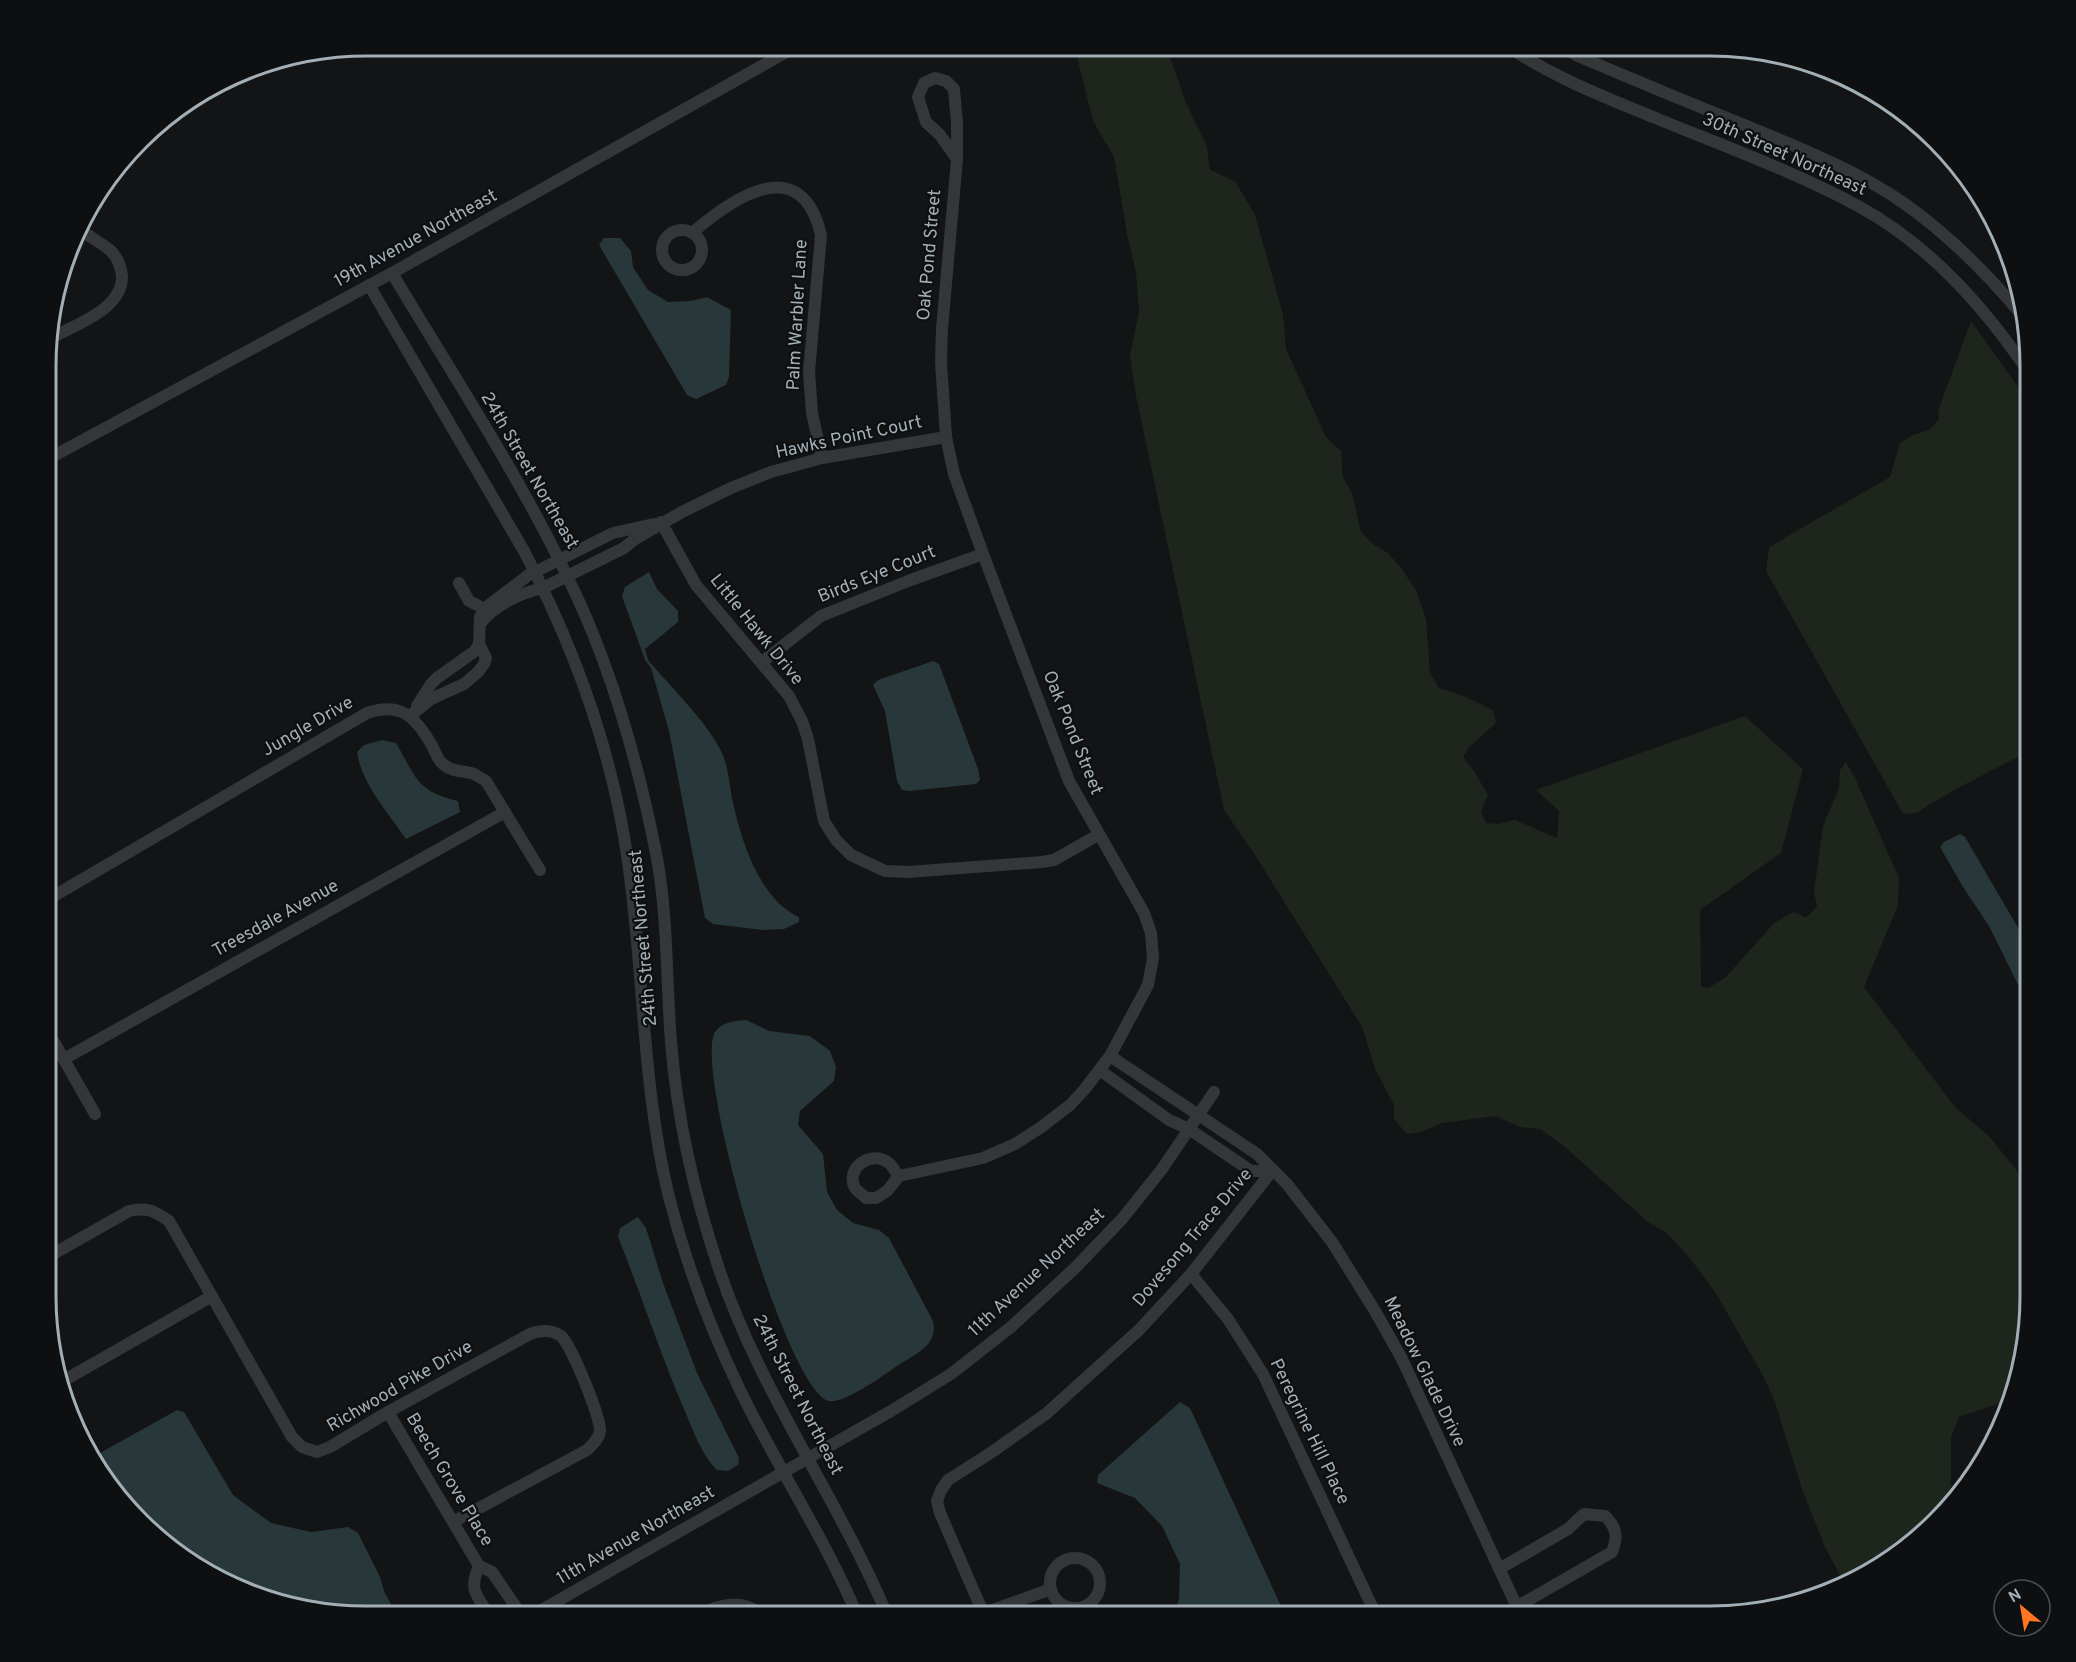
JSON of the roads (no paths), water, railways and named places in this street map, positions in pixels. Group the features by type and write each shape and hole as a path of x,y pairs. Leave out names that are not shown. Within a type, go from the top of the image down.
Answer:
{"street":[{"name":"19th Avenue Northeast","path":"56,455 392,273 779,56"},
{"name":"30th Street Northeast","path":"1524,56 1562,79 1808,182 1859,207 1910,241 1947,272 1980,307 2020,360"},
{"name":"30th Street Northeast","path":"1578,56 1806,150 1858,175 1904,203 1944,234 1983,269 2015,308"},
{"name":"Oak Pond Street","path":"899,1176 983,1158 1015,1144 1070,1105 1101,1071 1110,1056 1148,985 1153,958 1151,933 1144,913 1069,781 954,474 946,436 941,372 942,329 957,159 957,123 954,89 946,81 935,78 924,83 918,97 921,109 927,122 940,135 957,159"},
{"name":"Palm Warbler Lane","path":"692,233 719,210 756,190 775,187 796,192 809,202 817,216 821,235 809,372 812,413 822,458"},
{"path":"57,335 106,308 119,292 122,283 122,271 110,250 85,233"},
{"name":"24th Street Northeast","path":"392,273 519,486 568,576 592,634 630,741 657,857 671,1046 682,1119 696,1188 719,1268 738,1320 766,1382 851,1537 883,1606"},
{"name":"24th Street Northeast","path":"369,285 535,572 576,663 602,741 628,858 654,1123 669,1195 693,1276 714,1334 741,1392 828,1552 853,1606"},
{"name":"Hawks Point Court","path":"480,624 487,615 505,603 543,588 624,548 661,522 731,488 771,472 822,458 946,436"},
{"name":"Hawks Point Court","path":"485,609 535,572 613,533 661,522"},
{"name":"Little Hawk Drive","path":"661,522 696,585 789,696 802,721 824,821 836,840 851,855 885,871 908,872 1042,862 1054,860 1098,835"},
{"name":"Birds Eye Court","path":"762,662 821,616 983,554"},
{"path":"411,716 431,684 475,651 479,644 480,617 485,609 469,601 459,583"},
{"path":"411,716 431,699 464,684 478,672 486,658 479,644"},
{"name":"Jungle Drive","path":"56,895 367,713 383,709 395,710 411,716"},
{"path":"411,716 430,742 441,763 453,771 473,774 486,781 540,870"},
{"name":"Treesdale Avenue","path":"64,1059 505,812"},
{"path":"56,1045 95,1113"},
{"name":"Meadow Glade Drive","path":"1110,1056 1257,1154 1287,1184 1332,1242 1376,1311 1402,1359 1516,1606"},
{"path":"1101,1071 1169,1120 1189,1129 1251,1171 1272,1171"},
{"name":"11th Avenue Northeast","path":"549,1606 808,1459 951,1374 1011,1327 1075,1268 1122,1219 1162,1169 1214,1092"},
{"name":"Dovesong Trace Drive","path":"981,1606 940,1513 937,1501 941,1490 948,1480 1047,1413 1139,1330 1191,1274 1272,1171"},
{"name":"Richwood Pike Drive","path":"56,1252 129,1211 142,1208 153,1209 169,1221 292,1437 302,1447 317,1452 330,1447 388,1412 537,1331 551,1331 563,1338 598,1417 600,1431 594,1443 587,1450 453,1522"},
{"name":"Peregrine Hill Place","path":"1191,1274 1227,1319 1263,1374 1372,1606"},
{"path":"66,1378 212,1296"},
{"name":"Beech Grove Place","path":"388,1412 479,1566 492,1572 515,1606"},
{"path":"1499,1569 1568,1529 1584,1514 1605,1516 1614,1524 1617,1533 1612,1552 1516,1606"},
{"path":"1069,1606 1059,1603 1051,1589 1052,1573 1057,1566 1072,1558 1088,1561 1099,1574 1100,1590 1096,1598 1084,1606"},
{"name":"Beech Grove Place","path":"479,1566 473,1588 483,1606"},
{"path":"1008,1606 1051,1589"},
{"path":"721,1606 733,1603 748,1606"}]}
